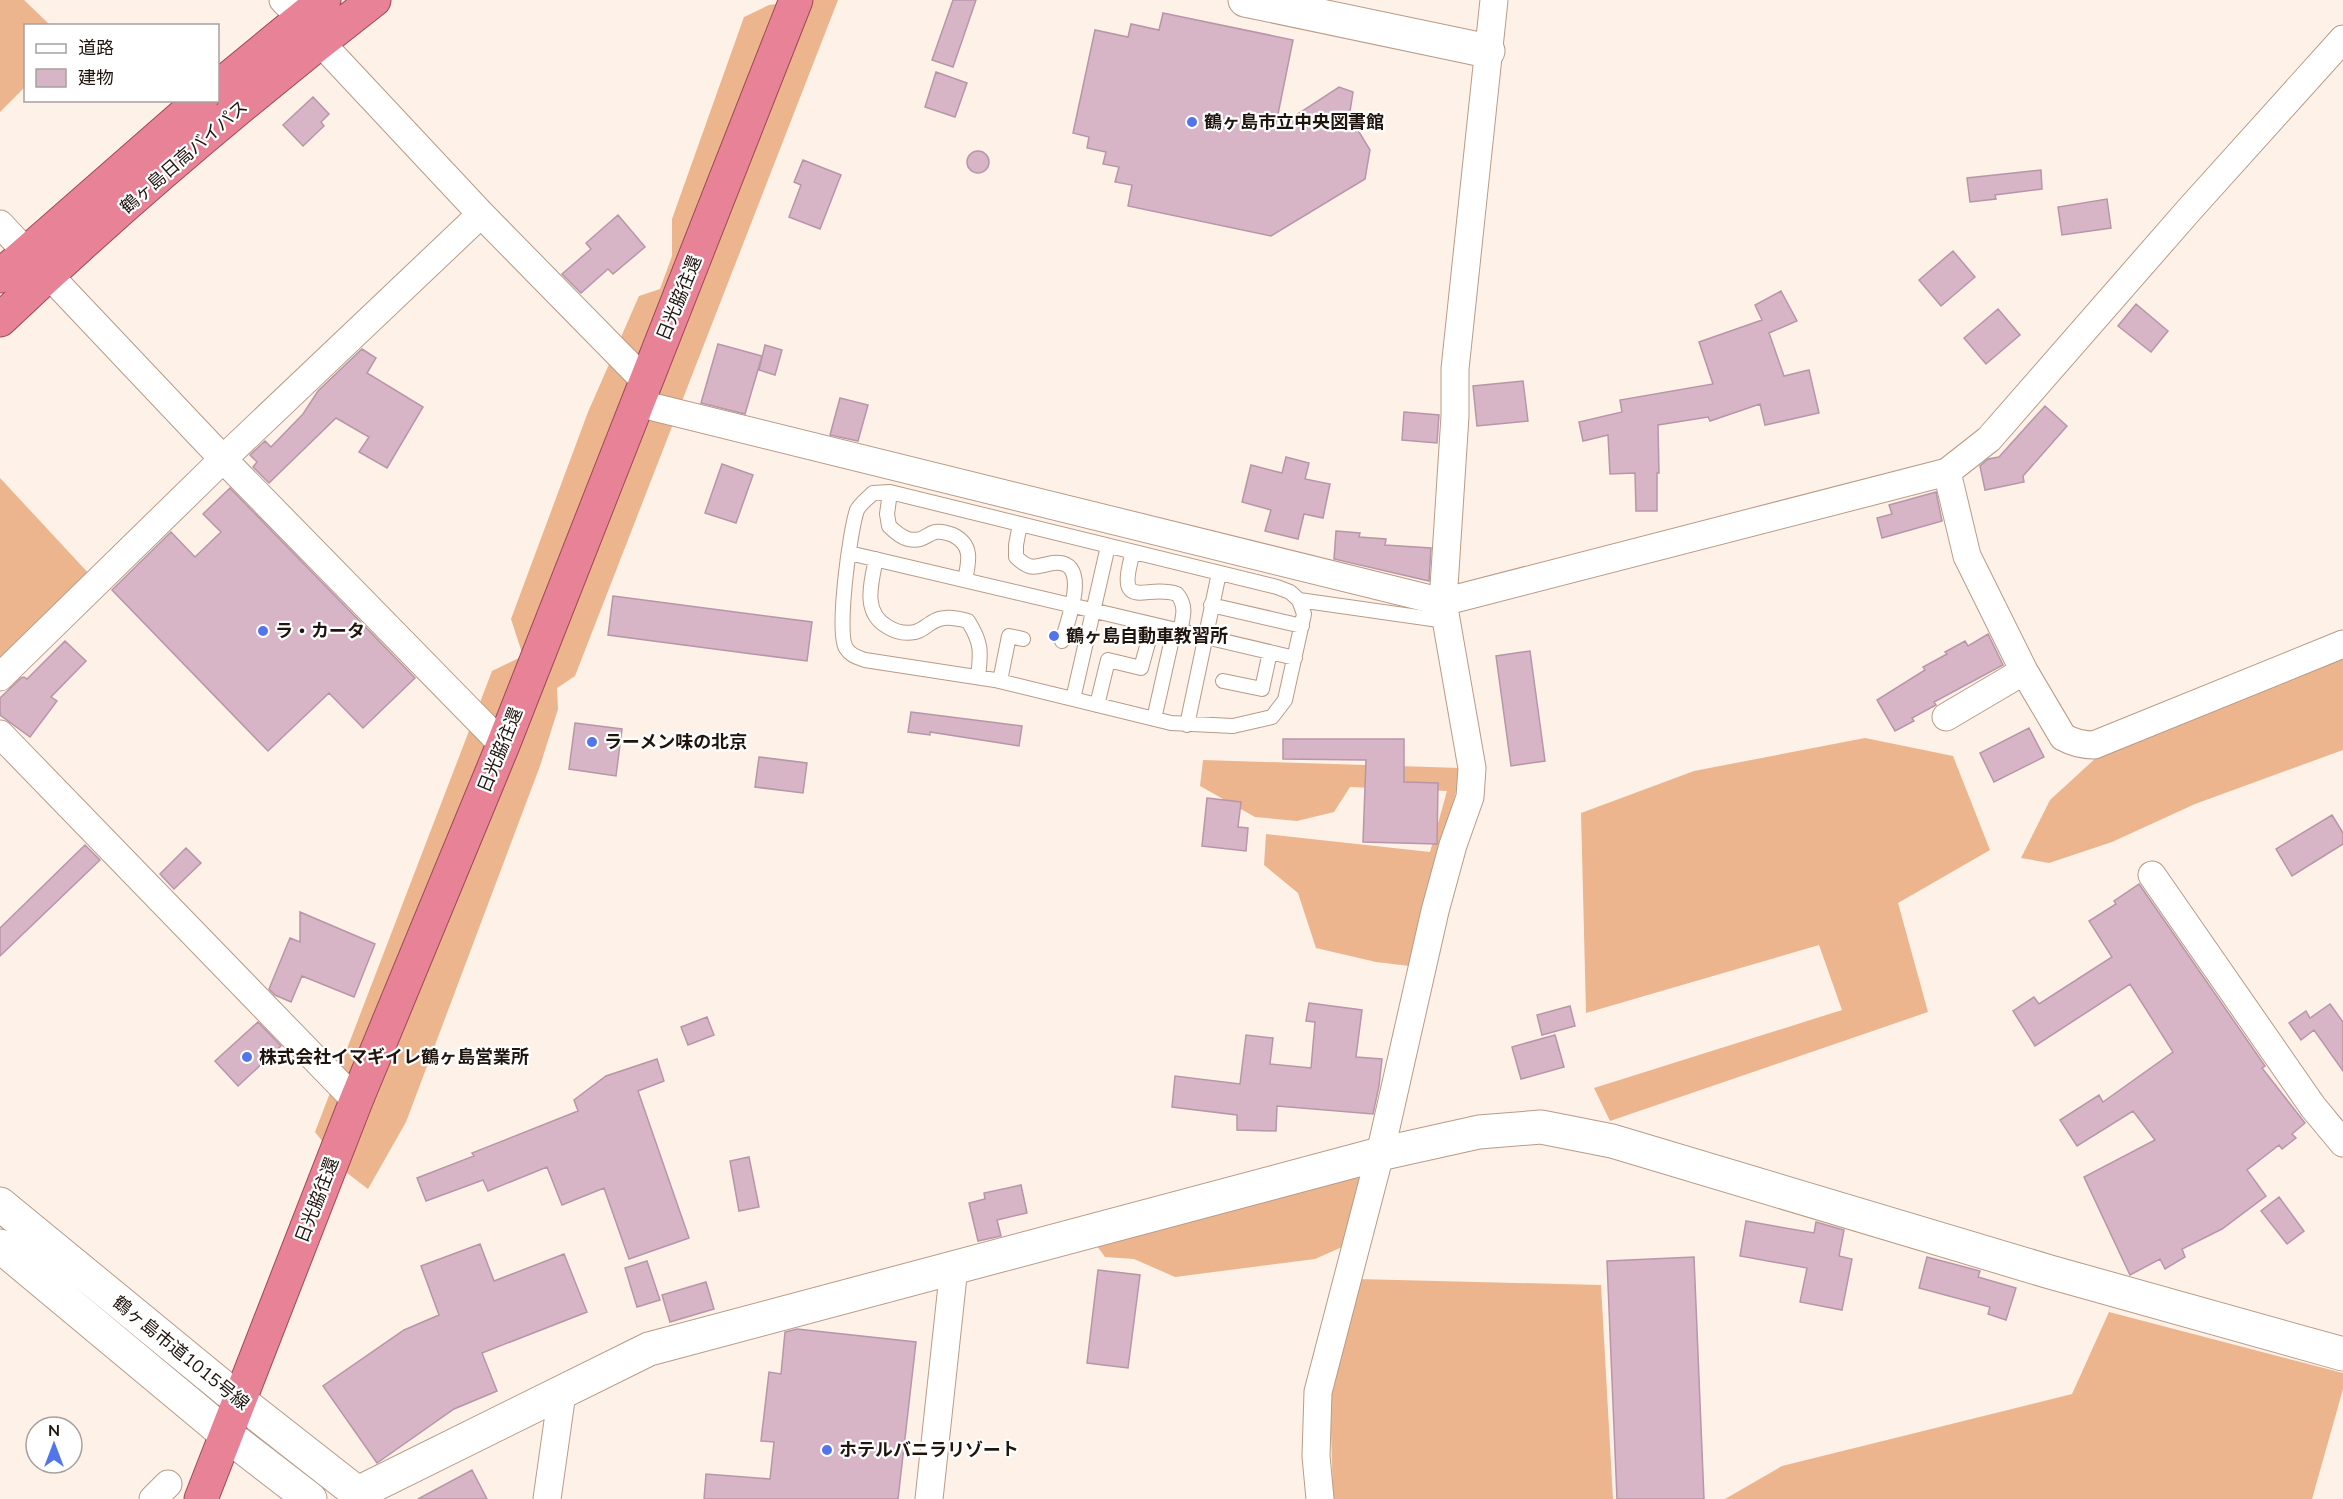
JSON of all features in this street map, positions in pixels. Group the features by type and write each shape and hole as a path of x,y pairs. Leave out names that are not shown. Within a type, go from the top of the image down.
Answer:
{"highway":[{"name":"鶴ヶ島日高バイパス","path":"219,86 307,15 374,0"},
{"name":"日光脇往還","path":"201,1499 356,1101 503,745 796,0"},
{"name":"鶴ヶ島日高バイパス","path":"0,276 37,263 192,148 307,15"},
{"name":"鶴ヶ島日高バイパス","path":"0,320 37,263 199,102"}],"street":[{"path":"1245,0 1488,51"},
{"path":"1320,1499 1316,1456 1318,1392 1380,1154 1435,911 1453,845 1470,797 1472,768 1444,612 1455,416 1455,369 1494,0"},
{"path":"307,15 642,392 1444,612 1947,472 1989,439 2189,210 2343,39"},
{"path":"0,677 223,459 481,213"},
{"path":"0,224 223,459 503,745"},
{"path":"1947,472 1967,556 2024,671 2063,737 2078,743 2094,745 2343,644"},
{"path":"1946,717 2024,671"},
{"path":"0,734 356,1101"},
{"path":"2152,875 2313,1107 2343,1143"},
{"path":"361,1496 649,1349 1380,1154 1479,1132 1541,1127 1612,1141 2050,1272 2343,1354"},
{"name":"鶴ヶ島市道1015号線","path":"0,1204 240,1401 361,1496"},
{"name":"鶴ヶ島市道1015号線","path":"0,1246 227,1435 310,1499"},
{"path":"929,1499 954,1267"},
{"path":"547,1499 562,1393"}],"lane":[{"path":"891,492 887,514 889,525 897,533 909,539 926,539 934,532 947,532 959,538 967,548 969,558 965,580"},
{"path":"891,492 1290,592 1299,600 1304,614 1285,700 1272,717 1233,726 1187,725 1000,681 852,656 844,646 842,624 849,553 858,508 873,493 891,492"},
{"path":"1020,524 1016,558 1024,566 1037,568 1056,563 1068,567 1075,576 1076,588 1062,641"},
{"path":"1073,699 1108,546"},
{"path":"1133,552 1127,581 1131,589 1138,594 1159,591 1177,594 1185,609 1154,719"},
{"path":"849,553 1295,658"},
{"path":"876,559 870,588 871,610 881,623 897,632 917,632 934,621 951,617 968,621 976,634 981,650 978,677"},
{"path":"1187,725 1219,573"},
{"path":"1299,600 1444,612"},
{"path":"1211,605 1302,626"},
{"path":"1097,705 1108,660 1141,668 1153,625"},
{"path":"1000,681 1009,636 1023,639"},
{"path":"1223,681 1262,689 1270,652"}],"shaded area":[{"path":"0,0 24,0 49,24 24,24 24,88 0,112"},
{"path":"806,0 838,0 575,676 557,688 558,709 540,766 406,1122 368,1189 347,1173 315,1132 492,671 523,656 511,619 588,412 639,296 660,289 672,256 672,219 744,17 769,5"},
{"path":"0,478 91,576 0,663"},
{"path":"2343,636 2343,750 2195,804 2112,842 2049,863 2021,858 2050,800 2098,756"},
{"path":"1865,738 1953,756 1990,850 1898,903 1928,1012 1610,1121 1594,1088 1842,1010 1819,945 1586,1013 1581,813 1694,771"},
{"path":"1203,760 1461,768 1418,967 1376,962 1316,948 1298,893 1264,865 1266,834 1430,852 1447,791 1350,787 1334,812 1297,821 1255,817 1200,786"},
{"path":"1360,1171 1361,1211 1351,1243 1315,1259 1175,1277 1134,1259 1105,1257 1094,1242"},
{"path":"1357,1279 1601,1285 1613,1499 1333,1499 1330,1396"},
{"path":"2109,1312 2343,1373 2343,1389 2312,1499 1725,1499 1782,1466 2072,1394"}],"building":[{"path":"953,0 976,0 953,67 932,60"},
{"path":"1163,13 1293,40 1275,129 1339,87 1353,92 1348,125 1356,127 1370,150 1365,179 1271,236 1128,206 1132,185 1115,182 1119,167 1103,164 1106,152 1087,148 1089,137 1073,133 1095,30 1128,37 1131,24 1159,30"},
{"path":"936,72 967,83 955,117 925,107"},
{"path":"313,97 329,114 321,122 324,126 303,146 283,125"},
{"path":"978,151 986,154 989,162 986,170 978,173 970,170 967,162 970,154"},
{"path":"803,160 841,175 820,229 789,217 801,185 794,182"},
{"path":"2041,170 2042,189 1995,195 1996,199 1970,202 1967,178"},
{"path":"2107,199 2111,228 2062,235 2058,207"},
{"path":"618,215 645,247 613,274 608,269 581,293 562,274 591,249 586,243"},
{"path":"1953,251 1975,277 1941,306 1919,280"},
{"path":"1781,291 1797,321 1769,333 1784,376 1809,370 1819,413 1765,425 1760,404 1710,421 1708,417 1658,425 1657,511 1636,511 1635,473 1610,474 1608,435 1583,441 1579,422 1622,412 1620,400 1713,384 1699,342 1762,320 1755,305"},
{"path":"2136,304 2168,331 2151,352 2118,326"},
{"path":"1998,309 2020,335 1986,364 1964,338"},
{"path":"718,344 762,356 745,414 701,403"},
{"path":"765,345 782,350 775,375 759,370"},
{"path":"362,349 376,358 367,373 423,407 387,468 359,452 369,437 336,418 269,483 253,467 257,462 250,455 265,441 271,447 303,414 318,391"},
{"path":"1523,381 1528,421 1477,426 1473,386"},
{"path":"840,398 868,405 858,441 830,435"},
{"path":"2045,406 2067,426 2023,476 2024,482 1985,490 1980,466 1988,459 1999,457"},
{"path":"1404,412 1439,415 1437,443 1402,440"},
{"path":"1286,457 1309,463 1305,479 1330,484 1323,518 1304,514 1298,539 1265,531 1271,510 1242,502 1251,465 1282,473"},
{"path":"722,464 753,475 736,523 705,513"},
{"name":"ラ・カータ","path":"230,488 415,678 363,728 329,693 268,751 112,590 171,532 195,557 221,532 203,514"},
{"path":"1936,492 1942,521 1882,538 1877,518 1892,514 1889,505"},
{"path":"1336,531 1360,533 1359,537 1386,539 1385,545 1431,548 1429,581 1334,559"},
{"path":"613,596 812,622 807,661 608,635"},
{"path":"1988,634 2003,665 1934,702 1936,705 1912,718 1914,721 1895,731 1877,700 1925,670 1923,667 1947,654 1945,652 1965,641 1968,646"},
{"path":"65,641 86,661 51,697 57,701 30,737 0,715 0,698 21,678 27,679"},
{"path":"1530,651 1545,761 1511,766 1496,656"},
{"path":"911,712 1022,726 1019,746 930,732 930,735 908,732"},
{"path":"575,723 622,729 616,776 569,769"},
{"path":"2029,728 2044,757 1994,782 1980,753"},
{"path":"1283,739 1404,739 1404,782 1438,783 1437,844 1363,842 1366,760 1283,759"},
{"path":"759,757 807,763 803,793 755,787"},
{"path":"1207,798 1241,802 1238,827 1248,828 1246,851 1202,846"},
{"path":"2332,815 2343,833 2343,844 2292,876 2276,849"},
{"path":"85,845 100,860 0,956 0,928"},
{"path":"186,848 201,863 174,889 160,874"},
{"path":"2139,884 2265,1066 2262,1068 2305,1123 2292,1134 2296,1138 2282,1149 2279,1145 2247,1170 2266,1196 2222,1229 2182,1249 2185,1257 2165,1269 2160,1259 2130,1275 2084,1177 2155,1140 2133,1111 2077,1146 2060,1120 2099,1095 2103,1102 2173,1052 2130,984 2035,1046 2013,1011 2034,997 2039,1004 2112,957 2089,921 2116,904 2114,901"},
{"path":"300,912 375,944 354,997 302,976 291,1002 275,995 269,989 290,938 300,942"},
{"path":"1309,1003 1362,1010 1356,1057 1382,1059 1373,1114 1277,1106 1276,1131 1237,1130 1237,1115 1172,1107 1175,1076 1240,1084 1246,1035 1273,1038 1270,1064 1311,1068 1315,1022 1306,1021"},
{"path":"2330,1004 2343,1022 2343,1071 2314,1030 2301,1040 2289,1023 2306,1011 2310,1018"},
{"path":"1570,1006 1575,1026 1542,1035 1537,1015"},
{"path":"707,1017 714,1035 688,1045 681,1027"},
{"path":"258,1022 281,1046 238,1086 215,1061"},
{"path":"1555,1035 1564,1067 1521,1079 1512,1047"},
{"path":"657,1059 664,1081 638,1091 689,1238 629,1259 604,1188 562,1205 547,1167 488,1191 483,1180 426,1201 417,1178 474,1156 472,1153 578,1111 574,1100 606,1076"},
{"path":"749,1157 759,1207 739,1211 730,1161"},
{"path":"1021,1185 1027,1213 997,1220 1001,1236 978,1241 969,1203 985,1199 984,1193"},
{"path":"2279,1197 2304,1231 2287,1244 2261,1211"},
{"path":"1746,1221 1814,1233 1816,1222 1844,1230 1839,1256 1852,1259 1842,1310 1800,1302 1807,1268 1740,1256"},
{"path":"480,1244 494,1281 564,1254 587,1312 482,1353 497,1391 454,1409 377,1463 323,1386 404,1330 439,1315 421,1266"},
{"path":"1694,1257 1704,1499 1617,1499 1607,1261"},
{"path":"1927,1257 1980,1271 1978,1277 2016,1288 2006,1320 1988,1314 1990,1307 1919,1288"},
{"path":"647,1261 660,1300 637,1307 625,1268"},
{"path":"1098,1270 1140,1275 1128,1368 1087,1363"},
{"path":"706,1282 714,1309 670,1322 662,1295"},
{"path":"797,1329 916,1342 898,1499 704,1499 706,1474 770,1479 774,1442 761,1441 769,1372 781,1374 785,1332"},
{"path":"472,1470 487,1499 418,1499"}],"place":[{"name":"鶴ヶ島市立中央図書館","path":"1192,122"},
{"name":"ラ・カータ","path":"263,631"},
{"name":"鶴ヶ島自動車教習所","path":"1054,636"},
{"name":"ラーメン味の北京","path":"592,742"},
{"name":"株式会社イマギイレ鶴ヶ島営業所","path":"247,1057"},
{"name":"ホテルバニラリゾート","path":"827,1450"}]}
